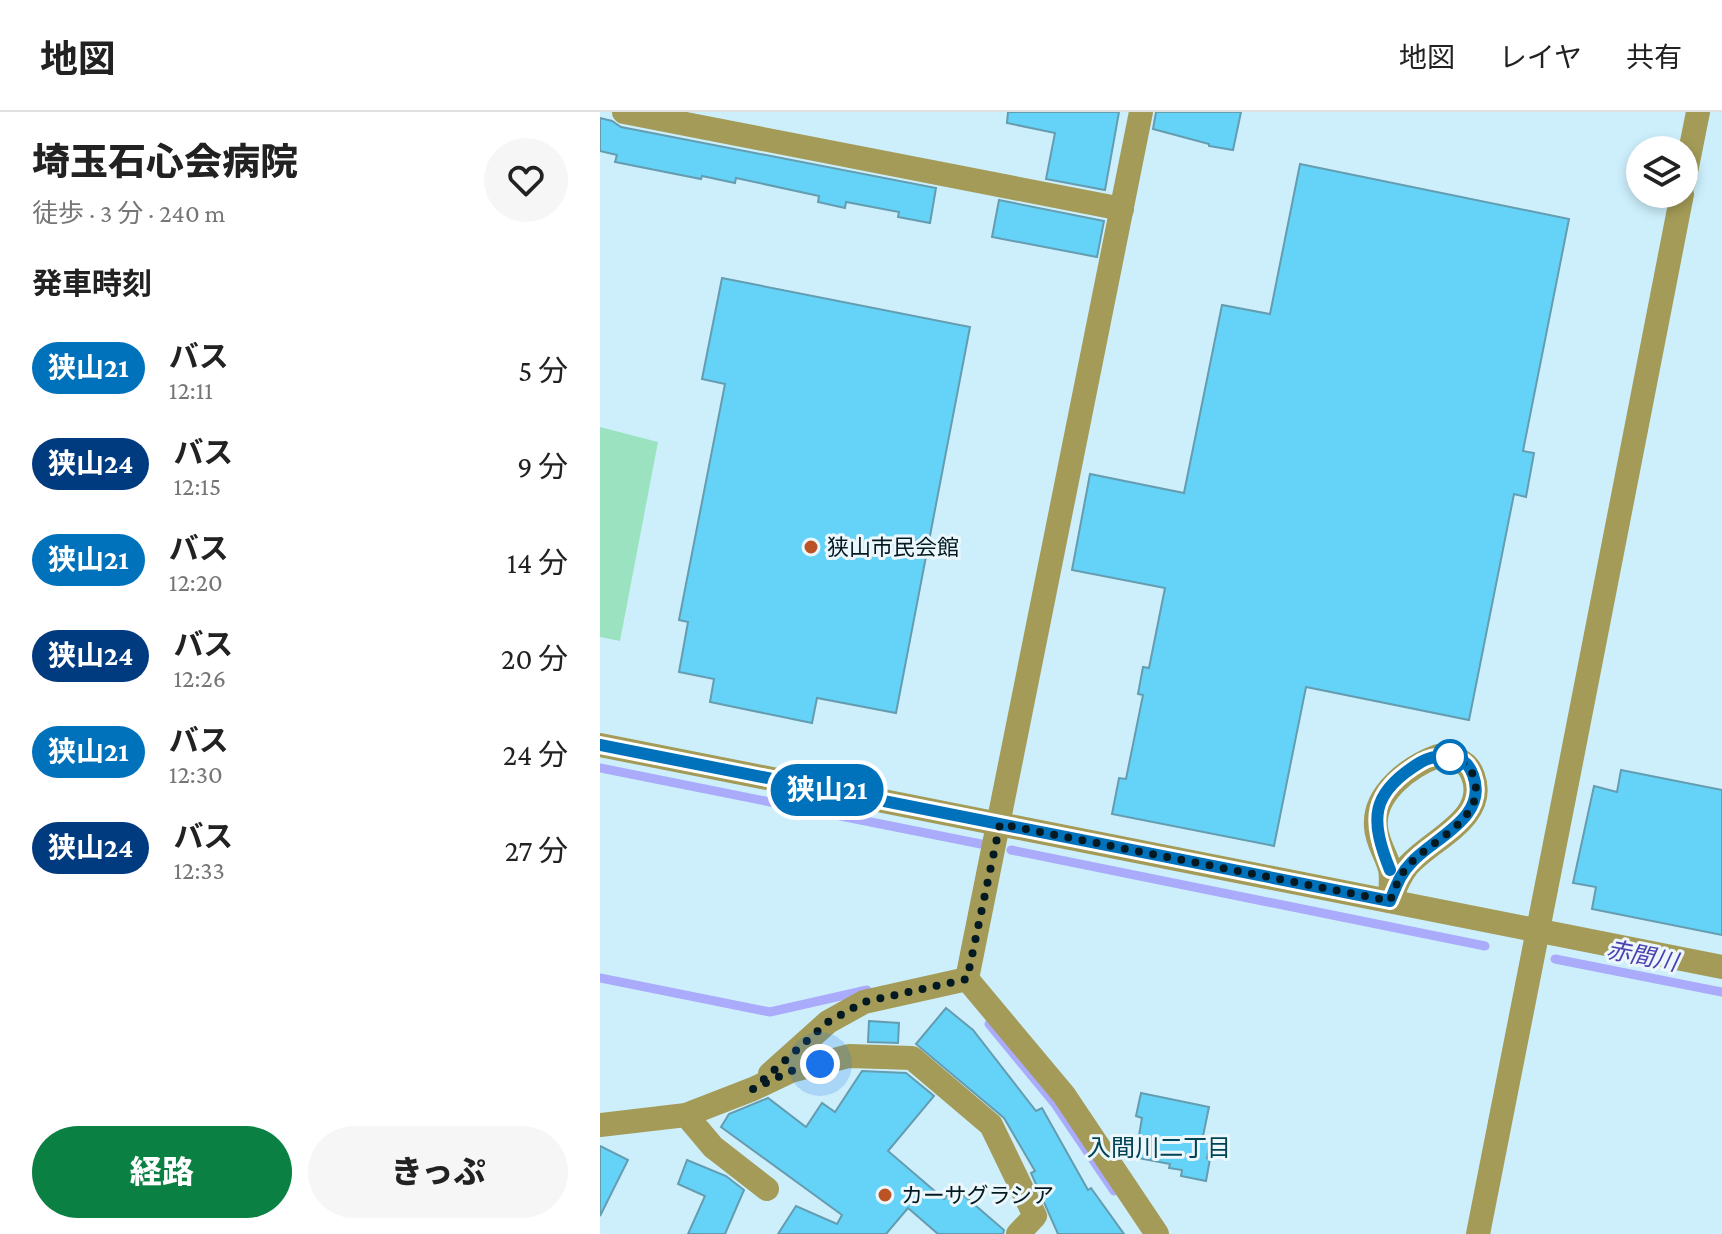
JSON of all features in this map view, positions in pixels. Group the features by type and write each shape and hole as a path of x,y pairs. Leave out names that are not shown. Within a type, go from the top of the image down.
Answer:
{"street":[{"path":"624,112 1122,209"},
{"path":"967,979 1141,112"},
{"path":"1693,136 1698,112"},
{"path":"1478,1234 1679,208"},
{"path":"600,745 1722,967"},
{"path":"1438,756 1460,758 1470,767 1476,785 1472,804 1465,818 1407,866 1390,901 1390,870 1379,846 1375,825 1377,809 1385,794 1400,778 1422,762 1438,756"},
{"path":"753,1089 828,1022 864,1002 967,979"},
{"path":"967,979 1064,1095 1157,1234"},
{"path":"600,1125 686,1115 791,1071 849,1056 912,1058 991,1125 1035,1216 1018,1234"},
{"path":"686,1115 713,1147 767,1189"}],"green space":[{"path":"600,427 658,442 620,641 600,637"}],"building":[{"path":"1008,112 1119,112 1105,190 1046,179 1055,133 1007,123"},
{"path":"1156,112 1241,112 1233,150 1153,129"},
{"path":"600,118 621,127 936,188 930,223 898,217 899,212 846,202 845,208 818,202 819,196 736,178 735,183 702,176 701,179 615,162 617,155 600,151"},
{"path":"1300,164 1569,219 1523,451 1534,453 1526,497 1514,494 1469,720 1306,687 1274,846 1112,814 1119,778 1126,779 1143,695 1138,694 1143,667 1149,668 1165,588 1072,570 1090,474 1184,493 1222,305 1270,314"},
{"path":"999,200 1104,221 1097,257 992,237"},
{"name":"狭山市民会館","path":"722,278 970,327 896,713 817,698 812,723 710,702 714,679 679,672 688,622 679,620 725,384 702,379"},
{"path":"1621,770 1722,790 1722,935 1592,909 1596,887 1573,883 1594,786 1617,792"},
{"path":"946,1008 973,1030 1036,1111 1042,1108 1088,1190 1091,1188 1124,1234 1058,1234 1031,1173 1035,1171 1004,1118 916,1044"},
{"path":"869,1021 899,1023 898,1043 868,1042"},
{"path":"862,1071 906,1073 934,1096 888,1151 944,1199 954,1187 1004,1230 1003,1234 938,1234 908,1208 886,1234 778,1234 796,1206 837,1224 842,1215 721,1127 729,1114 768,1098 806,1127 822,1103 835,1112"},
{"path":"1141,1093 1209,1107 1202,1141 1210,1143 1206,1181 1181,1176 1182,1170 1169,1168 1170,1164 1138,1158 1136,1153 1142,1118 1136,1116"},
{"path":"600,1146 628,1160 600,1216"},
{"path":"687,1160 726,1176 744,1190 725,1234 688,1234 705,1196 678,1184"}],"waterway":[{"name":"赤間川","path":"600,768 986,845"},
{"name":"赤間川","path":"1011,850 1485,946"},
{"name":"赤間川","path":"1555,959 1722,992"},
{"path":"600,978 770,1012 867,990"},
{"path":"989,1024 1055,1104 1114,1191"}],"bus line":[{"name":"狭山21","path":"600,745 1390,901 1407,866 1465,818 1472,804 1476,785 1470,767 1460,758 1438,756 1422,762 1385,794 1377,809 1375,825 1379,846 1390,870"}],"place":[{"name":"狭山市民会館","path":"811,547"},
{"name":"カーサグラシア","path":"885,1195"}],"district":[{"name":"入間川二丁目","path":"1159,1148"}],"route":[{"path":"820,1064 791,1071 753,1089 828,1022 864,1002 967,979 1000,824 1390,901 1407,866 1465,818 1472,804 1476,785 1470,767 1460,758 1450,757"}]}
